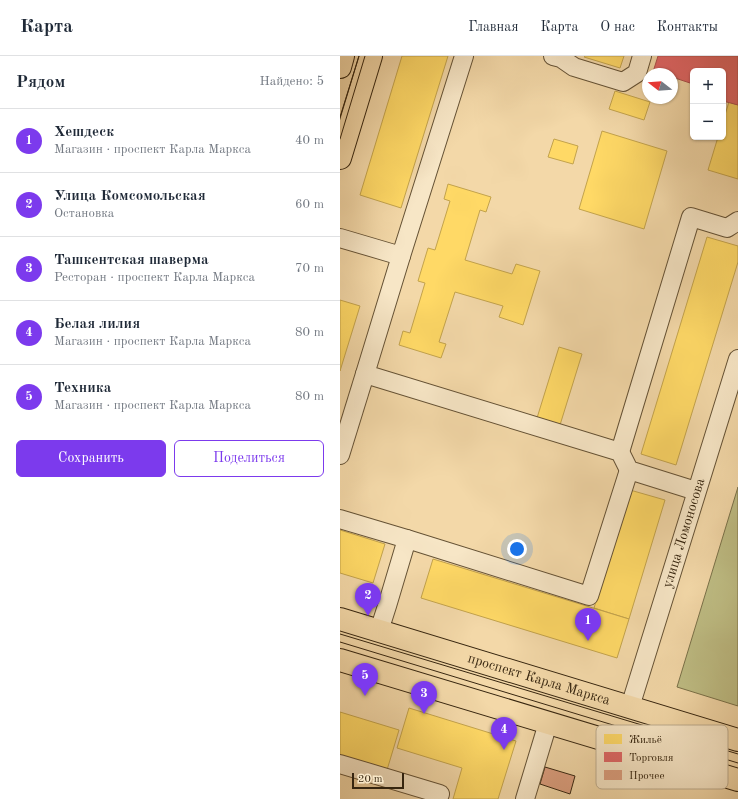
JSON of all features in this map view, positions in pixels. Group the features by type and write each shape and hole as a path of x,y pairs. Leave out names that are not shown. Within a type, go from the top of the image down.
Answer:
{"main road":[{"path":"340,67 343,56"},
{"path":"340,158 371,56"},
{"name":"проспект Карла Маркса","path":"340,619 689,725"},
{"path":"340,660 596,737"},
{"name":"проспект Карла Маркса","path":"728,737 738,740"},
{"path":"728,777 738,780"}],"street":[{"path":"340,455 464,56"},
{"path":"553,56 561,58 574,67 623,82 637,73 642,56"},
{"path":"340,519 589,596 629,470 620,452 691,217 727,228 738,221"},
{"path":"340,238 401,256"},
{"name":"улица Ломоносова","path":"630,707 738,359"},
{"path":"365,374 620,452"},
{"path":"629,470 696,491"},
{"path":"379,631 407,539"},
{"path":"525,799 548,723"},
{"path":"340,764 440,794 438,799"}],"shaded area":[{"path":"738,487 738,706 677,687"}],"building: Жильё":[{"path":"402,56 448,56 401,208 360,195"},
{"path":"624,56 620,68 584,57"},
{"path":"615,91 642,99 642,104 649,104 644,120 609,109"},
{"path":"729,102 738,105 738,179 708,170 717,140 726,140 726,112"},
{"path":"602,131 667,151 644,229 579,209"},
{"path":"554,139 578,146 573,164 548,157"},
{"path":"448,184 491,197 486,212 480,210 465,260 512,274 516,264 540,271 523,325 499,317 503,306 455,292 439,342 446,344 441,358 399,345 403,331 410,333 425,283 418,281 428,248 435,250 450,201 444,199"},
{"path":"707,237 738,246 738,262 676,465 641,454"},
{"path":"340,300 360,306 340,371"},
{"path":"559,347 582,354 560,425 537,418"},
{"path":"630,490 665,500 629,619 594,608"},
{"path":"340,530 385,544 373,583 340,573"},
{"path":"433,559 629,619 617,658 421,598"},
{"path":"409,708 516,741 498,799 453,799 462,768 397,748"},
{"path":"340,712 399,730 387,770 340,755"}],"building: Торговля":[{"path":"658,56 738,56 738,105 726,102 726,68 690,68 690,83 678,79 678,68 654,68"}],"building: Прочее":[{"path":"545,767 575,776 570,794 540,784"}],"tram line":[{"path":"340,117 359,56"},
{"path":"340,139 365,56"},
{"path":"340,634 642,725"},
{"path":"340,642 613,725"},
{"path":"728,751 738,754"},
{"path":"728,760 738,763"}],"place":[{"name":"Улица Комсомольская","path":"368,616"},
{"name":"Хешдеск","path":"588,641"},
{"name":"Техника","path":"365,696"},
{"name":"Ташкентская шаверма","path":"424,714"},
{"name":"Белая лилия","path":"504,750"}]}
